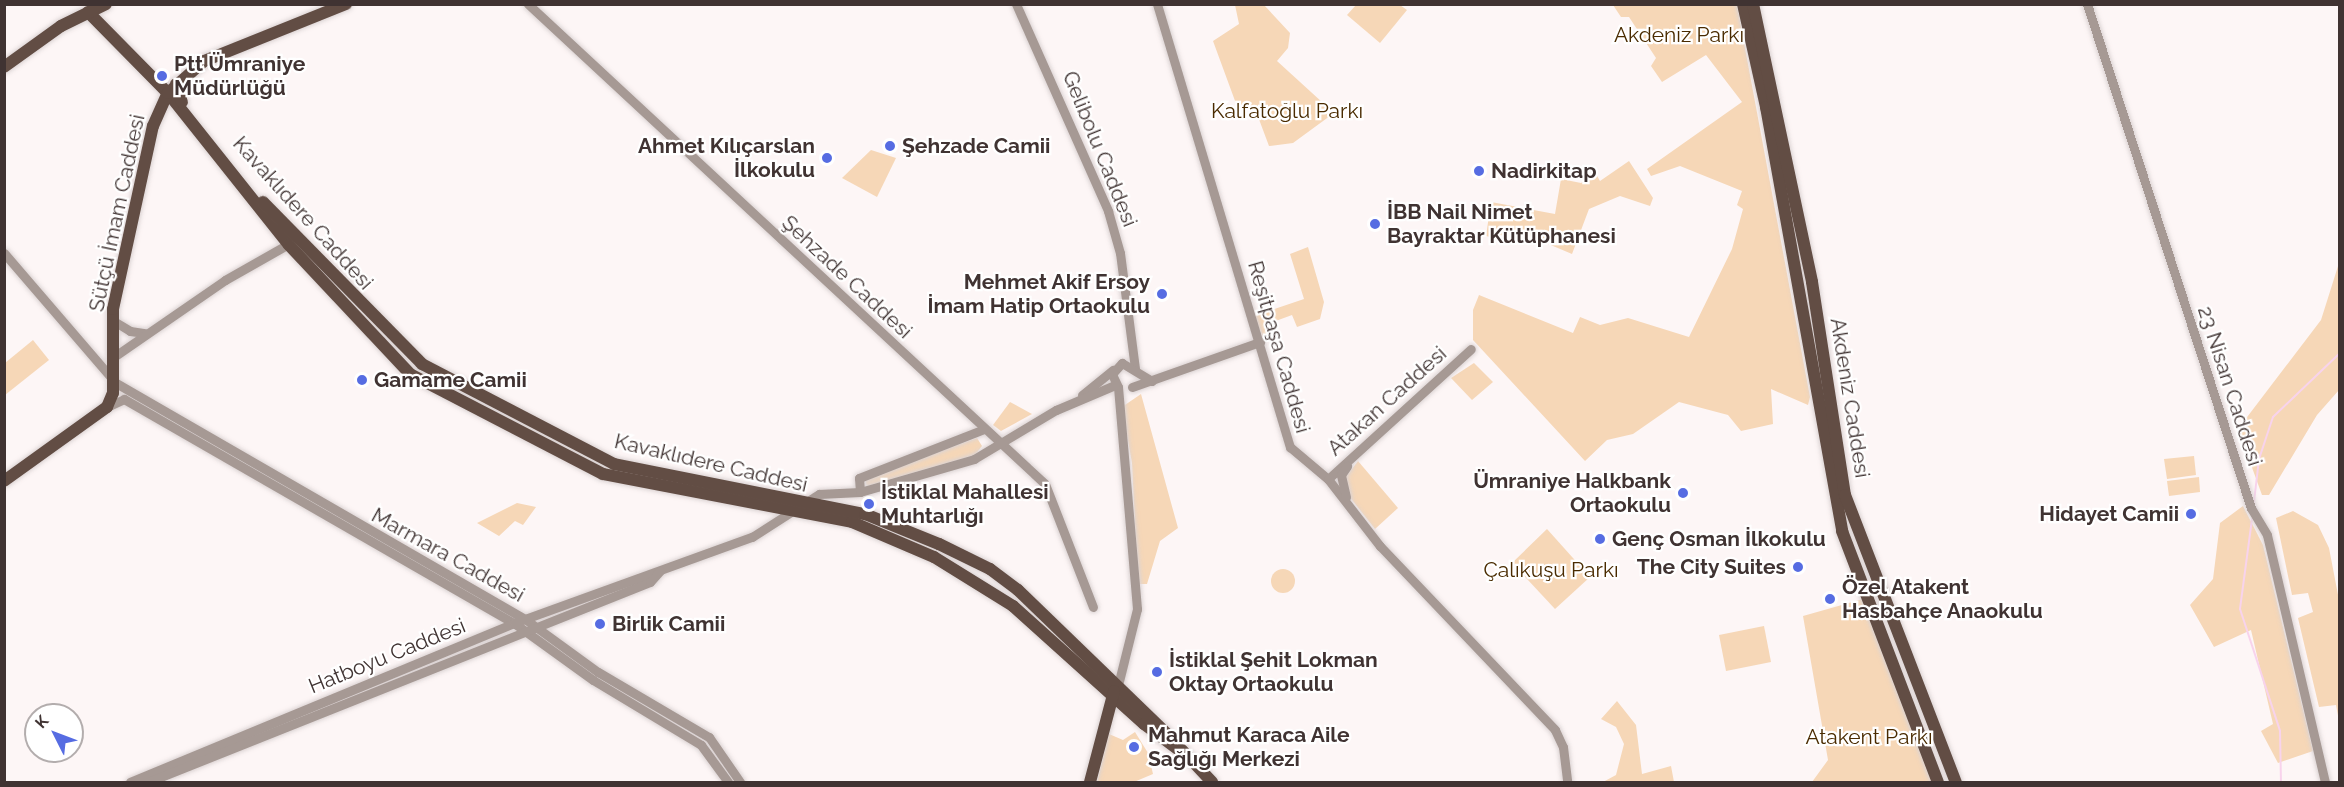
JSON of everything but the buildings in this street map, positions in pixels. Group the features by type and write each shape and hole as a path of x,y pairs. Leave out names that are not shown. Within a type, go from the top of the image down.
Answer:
{"main road":[{"path":"4,67 88,12 106,4"},
{"path":"172,89 204,61 346,4"},
{"name":"Akdeniz Caddesi","path":"1743,4 1765,100 1842,531 1938,783"},
{"name":"Akdeniz Caddesi","path":"1753,4 1812,282 1847,505 1956,783"},
{"name":"Kavaklıdere Caddesi","path":"88,12 172,89 293,242 410,374 589,469 613,470 865,514 990,569 1041,610 1115,690"},
{"name":"Sütçü İmam Caddesi","path":"107,406 117,383 112,320 153,126 172,89"},
{"name":"Kavaklıdere Caddesi","path":"293,242 422,364 595,455 613,470 794,514 852,522 964,574 1056,641 1115,690"},
{"path":"410,374 422,364"},
{"path":"4,481 107,406"},
{"path":"589,469 595,455"},
{"path":"1090,783 1115,690 1187,756 1212,783"}],"street":[{"name":"Şehzade Caddesi","path":"528,4 1045,484 1093,607"},
{"name":"Gelibolu Caddesi","path":"1016,4 1108,211 1120,253 1136,370 1130,387 1116,401"},
{"name":"Reşitpaşa Caddesi","path":"1157,4 1290,447 1328,479 1352,511 1555,730 1563,747 1567,783"},
{"name":"23 Nisan Caddesi","path":"2087,4 2252,508 2267,535 2325,783"},
{"path":"115,356 146,333 293,242"},
{"name":"Marmara Caddesi","path":"4,253 117,383 525,620 531,629 593,680 708,751 728,783"},
{"path":"112,320 130,331 146,333"},
{"path":"1117,386 1130,387 1152,381 1260,342"},
{"name":"Atakan Caddesi","path":"1328,479 1471,349"},
{"path":"1114,369 1133,350"},
{"path":"1114,369 1126,363 1152,381"},
{"path":"1114,369 1137,609 1115,690"},
{"name":"Hatboyu Caddesi","path":"130,781 514,623 752,537 794,514 819,494 860,492 974,459 1070,403 1114,369"},
{"name":"Hatboyu Caddesi","path":"1070,403 1117,386"},
{"name":"Marmara Caddesi","path":"107,406 124,399 514,623 531,629 716,745 740,783"},
{"path":"860,492 859,478 984,429"},
{"path":"1352,511 1341,487 1341,475 1359,450"},
{"path":"250,470 260,466"},
{"name":"Hatboyu Caddesi","path":"148,783 650,582 660,571"},
{"path":"580,599 592,606"},
{"path":"432,658 444,664"},
{"path":"312,706 317,715"},
{"path":"708,751 716,745"},
{"path":"160,767 168,774"}],"green space":[{"name":"Kalfatoğlu Parkı","path":"1235,5 1264,5 1290,33 1288,48 1277,61 1334,113 1293,143 1269,146 1254,106 1238,109 1213,41 1239,24"},
{"path":"1356,5 1400,5 1407,10 1380,43 1347,15"},
{"name":"Akdeniz Parkı","path":"1613,5 1737,5 1810,397 1808,405 1771,389 1773,424 1741,431 1728,415 1679,402 1633,434 1607,440 1585,461 1473,340 1473,310 1479,295 1573,333 1580,317 1600,325 1628,318 1689,337 1732,249 1743,209 1737,205 1742,191 1680,166 1651,176 1647,169 1742,102 1706,55 1662,82 1651,66 1656,58 1629,17 1621,17"},
{"path":"871,150 896,158 877,197 842,178"},
{"path":"1629,161 1653,198 1650,206 1620,196 1589,209 1572,254 1515,230 1494,238 1486,236 1491,202 1555,214 1561,179 1581,183 1596,174 1600,181"},
{"path":"1308,247 1324,302 1320,319 1297,327 1292,315 1273,322 1277,333 1263,337 1254,316 1304,299 1290,254"},
{"path":"2339,263 2339,390 2317,415 2269,495 2262,495 2238,429 2321,320"},
{"path":"33,340 49,360 5,395 5,363"},
{"path":"1474,363 1493,382 1472,400 1451,378"},
{"path":"1141,394 1178,528 1160,541 1147,584 1138,584 1132,463 1122,407"},
{"path":"1010,402 1032,414 1001,431 993,425"},
{"path":"977,438 982,446 975,455 867,486 865,479"},
{"path":"2194,456 2196,475 2167,479 2164,459"},
{"path":"1358,461 1398,508 1375,529 1345,491 1345,478"},
{"path":"2199,477 2200,492 2169,496 2167,481"},
{"path":"517,503 536,507 523,525 515,521 499,536 477,523"},
{"path":"2243,506 2263,545 2313,751 2278,763 2261,731 2273,724 2251,630 2214,647 2190,605 2213,579 2220,523"},
{"path":"2293,511 2318,525 2329,548 2339,600 2339,721 2336,705 2319,707 2298,618 2313,612 2308,593 2292,595 2276,518"},
{"name":"Çalıkuşu Parkı","path":"1547,529 1590,577 1555,609 1512,563"},
{"path":"1283,569 1288,570 1294,576 1294,586 1288,592 1283,593 1278,592 1272,586 1271,581 1272,576 1278,570"},
{"name":"Atakent Parkı","path":"1863,599 1934,782 1812,782 1828,760 1803,616"},
{"path":"1764,626 1771,662 1726,671 1719,635"},
{"path":"1617,701 1636,725 1642,774 1671,766 1674,782 1603,782 1616,775 1624,744 1616,727 1601,719"},
{"path":"1135,732 1148,753 1153,774 1134,782 1097,782 1109,734 1123,740"}],"waterway":[{"path":"2254,502 2259,459 2273,417 2340,353"},
{"path":"2252,519 2240,609 2280,731 2281,782"}],"place":[{"name":"Ptt Ümraniye Müdürlüğü","path":"162,76"},
{"name":"Şehzade Camii","path":"890,146"},
{"name":"Ahmet Kılıçarslan İlkokulu","path":"827,158"},
{"name":"Nadirkitap","path":"1479,171"},
{"name":"İBB Nail Nimet Bayraktar Kütüphanesi","path":"1375,224"},
{"name":"Mehmet Akif Ersoy İmam Hatip Ortaokulu","path":"1162,294"},
{"name":"Gamame Camii","path":"362,380"},
{"name":"Ümraniye Halkbank Ortaokulu","path":"1683,493"},
{"name":"İstiklal Mahallesi Muhtarlığı","path":"869,504"},
{"name":"Hidayet Camii","path":"2191,514"},
{"name":"Genç Osman İlkokulu","path":"1600,539"},
{"name":"The City Suites","path":"1798,567"},
{"name":"Özel Atakent Hasbahçe Anaokulu","path":"1830,599"},
{"name":"Birlik Camii","path":"600,624"},
{"name":"İstiklal Şehit Lokman Oktay Ortaokulu","path":"1157,672"},
{"name":"Mahmut Karaca Aile Sağlığı Merkezi","path":"1134,747"}]}
